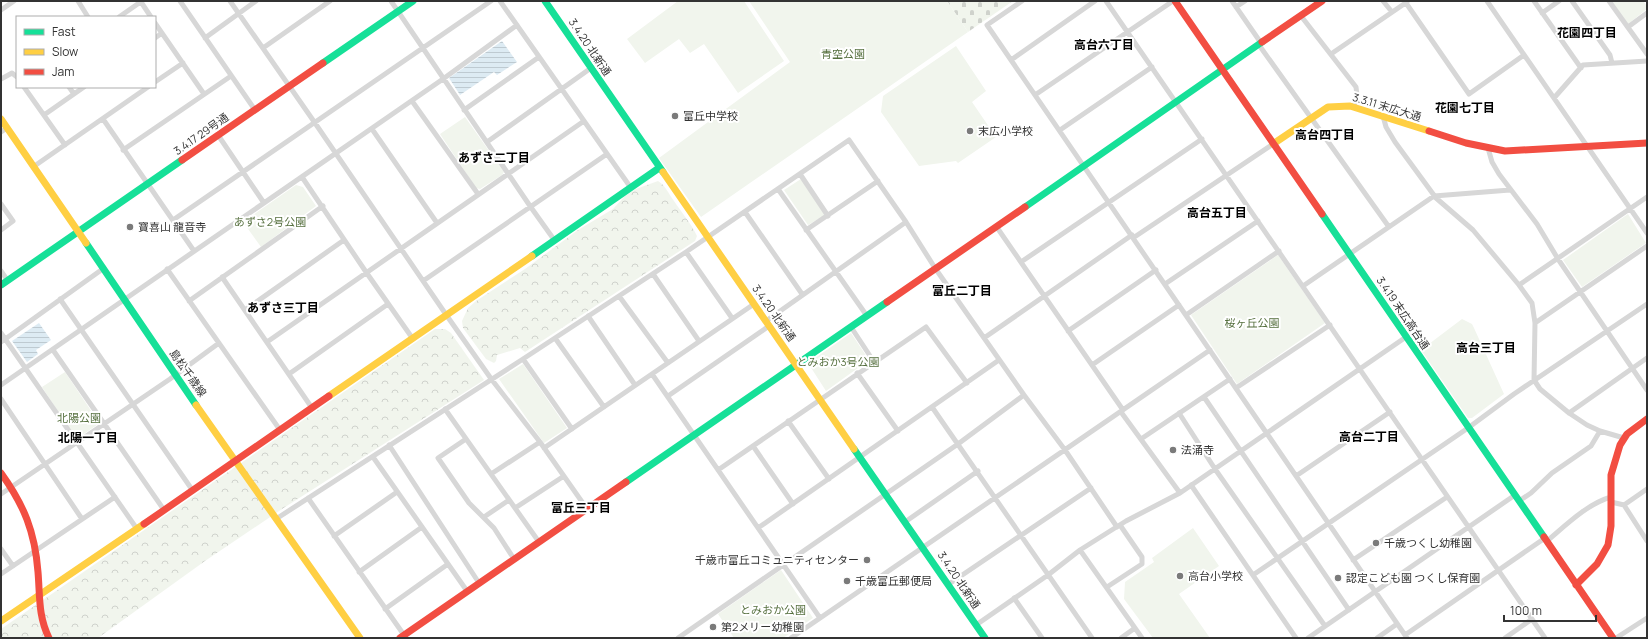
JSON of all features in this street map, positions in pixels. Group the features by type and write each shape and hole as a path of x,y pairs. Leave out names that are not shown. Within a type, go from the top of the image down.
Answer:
{"street":[{"path":"1,10 14,1"},
{"path":"78,1 87,16"},
{"path":"180,1 255,110"},
{"path":"230,1 315,122 447,316 492,380 540,442 587,509"},
{"path":"205,38 256,1"},
{"path":"263,48 330,1"},
{"path":"391,1 464,110 555,241"},
{"name":"3.4.17 29号通","path":"1,285 79,233 413,1"},
{"path":"173,220 491,1"},
{"path":"500,1 631,188"},
{"name":"3.4.20 北新通","path":"545,1 659,168 986,638"},
{"path":"1022,1 987,25 1406,636 1499,570 1546,540 1602,499 1611,499 1624,506 1647,541"},
{"path":"1011,60 1095,1"},
{"path":"1106,1 1545,638"},
{"path":"1036,95 1174,1"},
{"name":"3.4.19 末広高台通","path":"1174,1 1613,638"},
{"path":"1232,1 1310,118 1389,227"},
{"path":"1236,7 1245,1"},
{"path":"308,498 385,609 402,637 1177,102 1301,16 1320,1"},
{"path":"1383,1 1392,12"},
{"path":"1487,1 1647,233"},
{"path":"1534,1 1581,68"},
{"path":"1542,12 1559,1"},
{"path":"1572,1 1610,55 1612,63"},
{"path":"1609,1 1647,54"},
{"path":"121,16 142,2 150,16"},
{"path":"1330,54 1407,2 1469,94 1524,55"},
{"path":"1628,27 1647,13"},
{"path":"1301,16 1356,87 1357,95 1354,107"},
{"path":"156,24 204,94"},
{"path":"1,384 53,350 167,269 372,129 517,25"},
{"path":"156,37 162,33"},
{"path":"464,110 539,57"},
{"path":"1554,98 1583,65 1647,61"},
{"path":"156,81 183,63"},
{"path":"1060,130 1152,67"},
{"path":"487,142 591,68"},
{"path":"1,80 12,73 16,76"},
{"path":"124,150 231,76"},
{"path":"25,88 65,145"},
{"path":"70,88 74,94"},
{"path":"44,115 83,88"},
{"path":"33,167 147,88"},
{"path":"412,100 478,194"},
{"name":"3.3.11 末広大通","path":"1274,144 1328,107 1350,106 1466,143 1505,151 1647,143"},
{"path":"1383,116 1386,127 1395,142 1434,196 1473,230 1519,285 1532,303 1535,323 1534,380 1540,389 1568,413 1587,425 1600,431 1624,438"},
{"name":"島松千歳線","path":"1,119 4,130 33,167 104,268 236,462 360,638"},
{"path":"103,119 147,185 194,251"},
{"path":"266,342 584,121"},
{"path":"372,129 437,222"},
{"path":"218,135 264,203"},
{"path":"1021,262 1202,139"},
{"path":"276,519 653,274 778,190 849,140 999,360 1065,450 1118,526 1142,556 1142,564 1107,587"},
{"path":"984,338 1274,144"},
{"path":"1488,148 1492,162 1510,190 1537,224 1558,259 1608,330 1647,390"},
{"path":"423,281 607,154"},
{"path":"1,621 236,462 659,168"},
{"path":"800,174 828,216"},
{"path":"302,177 413,339"},
{"path":"806,230 878,181"},
{"path":"778,190 867,316"},
{"path":"1303,286 1434,196 1510,190"},
{"path":"1519,285 1647,197"},
{"path":"1,204 14,221 1,230"},
{"path":"189,301 323,206"},
{"path":"745,212 802,294"},
{"path":"1166,284 1258,220"},
{"path":"668,396 768,323 802,294 906,222"},
{"path":"996,226 1141,439 1180,493"},
{"path":"245,310 344,240"},
{"path":"1535,323 1647,246"},
{"path":"1186,315 1279,251"},
{"path":"686,252 732,318"},
{"path":"3,340 104,268"},
{"path":"167,269 280,430"},
{"path":"1068,331 1156,270"},
{"path":"1,271 8,281"},
{"path":"653,274 699,341"},
{"path":"222,277 312,408"},
{"path":"619,296 668,363"},
{"path":"60,299 193,491"},
{"path":"289,374 388,304"},
{"path":"544,448 754,304"},
{"path":"1253,575 1468,428 1534,380 1647,304"},
{"path":"1092,366 1180,305"},
{"path":"588,316 635,385"},
{"path":"1236,388 1330,325"},
{"path":"851,327 874,362"},
{"path":"718,470 926,327 967,383"},
{"path":"1,333 3,340 137,528"},
{"path":"976,625 1048,575 1080,550 1118,526 1180,493 1406,337"},
{"path":"555,338 604,407"},
{"path":"1,494 133,405 219,343"},
{"path":"53,350 106,423 164,510"},
{"path":"791,638 1210,350"},
{"path":"1568,413 1647,358"},
{"path":"523,359 572,429"},
{"path":"758,528 999,360"},
{"path":"857,373 898,431"},
{"path":"652,374 820,618"},
{"path":"1141,439 1230,379"},
{"path":"678,638 958,444 1024,395"},
{"path":"1204,397 1349,610"},
{"path":"1,399 82,519"},
{"path":"932,407 978,471 1092,638"},
{"path":"445,409 539,542"},
{"path":"1296,476 1390,412"},
{"path":"1179,413 1215,469 1325,626"},
{"path":"1576,585 1602,558 1607,546 1612,523 1612,471 1624,438 1634,428 1647,419"},
{"path":"788,421 829,479"},
{"path":"1308,638 1468,528 1517,498 1531,493 1552,473 1590,446 1600,431"},
{"path":"466,439 438,458 469,503 494,528 514,559"},
{"path":"491,474 540,442"},
{"path":"389,445 479,583"},
{"path":"753,446 793,504"},
{"path":"373,457 467,591"},
{"path":"905,522 978,471"},
{"path":"1,473 23,506 31,527 39,581 40,620 49,638"},
{"path":"515,508 564,476"},
{"path":"1191,485 1296,638"},
{"path":"949,584 1091,488"},
{"path":"1624,506 1647,489"},
{"path":"334,536 397,492"},
{"path":"1,574 115,497"},
{"path":"1353,560 1447,497"},
{"path":"484,517 509,500"},
{"path":"359,572 422,528"},
{"path":"1,549 13,566"},
{"path":"1080,550 1142,638"},
{"path":"385,609 448,564"},
{"path":"1014,598 1042,638"},
{"path":"1616,638 1647,618"},
{"path":"1505,638 1532,619"},
{"path":"1377,638 1398,624"},
{"path":"1121,638 1135,628"}],"green space":[{"path":"678,1 744,1 784,61 738,93 704,44 690,53 679,39 645,63 627,39"},
{"name":"青空公園","path":"749,1 947,1 968,32 701,217 659,158 790,62"},
{"path":"947,1 1013,1 968,32"},
{"path":"1611,1 1643,1 1647,6 1647,9 1628,24"},
{"path":"956,46 986,91 972,102 996,137 958,163 956,161 919,166 881,112 883,96"},
{"path":"465,117 504,172 502,175 480,189 476,188 440,134"},
{"path":"801,179 825,215 808,225 784,190"},
{"path":"658,181 665,187 692,227 697,236 695,241 525,352 520,348 497,355 494,363 486,359 463,328 462,321 468,308 578,230 613,209 625,196 636,189"},
{"name":"あずさ2号公園","path":"296,185 303,187 316,206 261,247 243,222"},
{"path":"1628,214 1646,243 1582,287 1563,260"},
{"name":"桜ヶ丘公園","path":"1278,255 1325,323 1237,384 1191,315"},
{"path":"1462,319 1472,324 1504,394 1472,418 1468,418 1421,350"},
{"path":"435,329 445,329 451,333 484,380 282,509 205,561 98,638 1,638 1,629"},
{"name":"とみおか3号公園","path":"851,333 869,360 826,391 808,363"},
{"path":"523,364 567,428 544,443 499,379"},
{"name":"北陽公園","path":"65,372 98,421 97,425 78,438 75,437 42,387"},
{"path":"1193,528 1219,566 1179,594 1210,638 1153,638 1124,599 1125,582 1154,562 1152,558"},
{"name":"とみおか公園","path":"781,570 813,618 783,638 734,638 718,614"}],"shaded area":[{"path":"502,41 517,62 497,75 494,72 460,95 449,78"},
{"path":"39,323 51,340 36,350 38,354 27,362 12,341"}],"traffic: fast":[{"path":"323,63 413,1"},
{"path":"545,1 663,172"},
{"path":"1025,207 1262,42"},
{"path":"1,285 182,160"},
{"path":"532,256 659,168"},
{"path":"1322,214 1544,537"},
{"path":"86,243 196,405"},
{"path":"626,482 887,302"},
{"path":"854,449 985,638"}],"traffic: slow":[{"path":"1273,144 1328,107 1350,106 1429,131"},
{"path":"1,119 86,243"},
{"path":"663,172 854,449"},
{"path":"329,396 532,256"},
{"path":"196,405 360,638"},
{"path":"1,621 144,524"}],"traffic: jam":[{"path":"1175,1 1322,214"},
{"path":"1262,42 1322,1"},
{"path":"182,160 323,63"},
{"path":"1429,131 1466,143 1505,151 1647,143"},
{"path":"887,302 1025,207"},
{"path":"144,524 329,396"},
{"path":"1576,585 1597,564 1608,545 1611,526 1611,475 1620,445 1627,434 1647,419"},
{"path":"1,473 16,496 31,532 38,572 41,614 45,630 49,638"},
{"path":"400,638 626,482"},
{"path":"1544,537 1613,638"}],"place":[{"name":"富丘中学校","path":"675,116"},
{"name":"末広小学校","path":"970,131"},
{"name":"寶喜山 龍音寺","path":"130,227"},
{"name":"法涌寺","path":"1173,450"},
{"name":"千歳つくし幼稚園","path":"1376,543"},
{"name":"千歳市富丘コミュニティセンター","path":"867,560"},
{"name":"高台小学校","path":"1180,576"},
{"name":"認定こども園 つくし保育園","path":"1338,578"},
{"name":"千歳富丘郵便局","path":"847,581"},
{"name":"第2メリー幼稚園","path":"713,627"}],"district":[{"name":"花園四丁目","path":"1587,33"},
{"name":"高台六丁目","path":"1104,45"},
{"name":"花園七丁目","path":"1465,108"},
{"name":"高台四丁目","path":"1325,135"},
{"name":"あずさ二丁目","path":"494,158"},
{"name":"高台五丁目","path":"1217,213"},
{"name":"富丘二丁目","path":"962,291"},
{"name":"あずさ三丁目","path":"283,308"},
{"name":"高台三丁目","path":"1486,348"},
{"name":"高台二丁目","path":"1369,437"},
{"name":"北陽一丁目","path":"88,438"},
{"name":"富丘三丁目","path":"581,508"}]}
